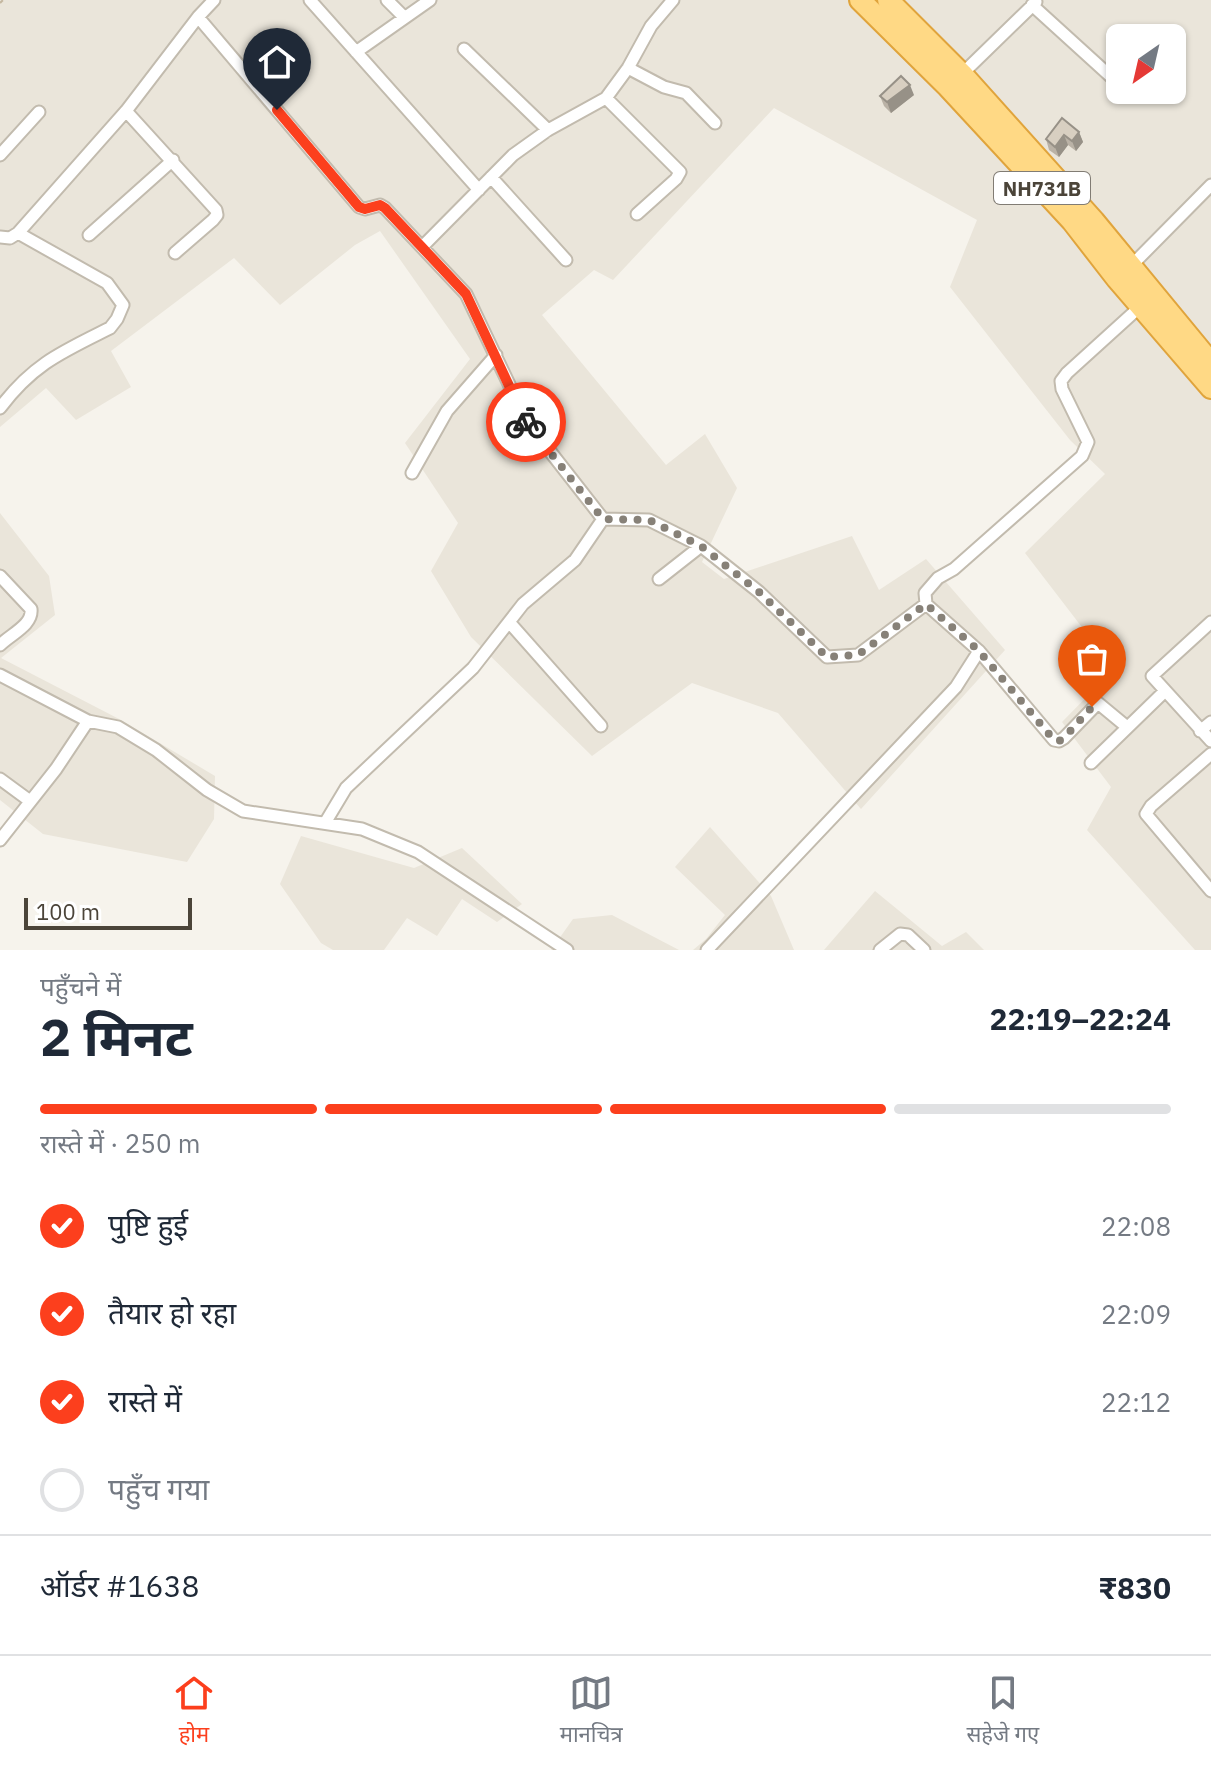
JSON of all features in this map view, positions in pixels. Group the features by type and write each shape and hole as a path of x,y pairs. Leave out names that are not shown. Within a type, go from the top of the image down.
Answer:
{"highway":[{"name":"NH731B","path":"860,0 948,87 1072,221 1117,279 1211,388"},
{"path":"888,0 962,74 1094,221 1211,363"}],"street":[{"path":"0,237 10,238 18,233 126,111 214,0"},
{"path":"310,0 479,190"},
{"path":"387,0 404,17"},
{"path":"356,52 430,0"},
{"path":"422,247 513,155 548,130 606,98 628,68 651,26 673,0"},
{"path":"962,74 1035,3 1106,71"},
{"path":"198,17 359,207 365,209 380,205 385,208 466,294 527,422 603,519"},
{"path":"464,49 548,130"},
{"path":"628,68 664,87 686,93 715,123"},
{"path":"606,98 680,172 637,214"},
{"path":"126,111 216,210 217,215 175,253"},
{"path":"0,155 39,112"},
{"path":"89,235 173,160"},
{"path":"491,177 566,260"},
{"path":"1130,267 1211,185"},
{"path":"0,408 47,360 110,328 123,305 107,283 18,233"},
{"path":"1127,727 1098,703 1064,738 1054,740 979,651 926,604 925,593 938,578 954,569 1082,456 1088,442 1061,381 1142,305"},
{"path":"412,473 447,411 496,355"},
{"path":"603,519 649,520 701,546 759,592 827,657 858,655 926,604"},
{"path":"325,823 346,788 473,668 523,604 575,560 603,519"},
{"path":"659,579 701,546"},
{"path":"0,576 31,609 32,616 28,623 0,645"},
{"path":"509,622 601,726"},
{"path":"1211,622 1152,676 1211,741"},
{"path":"707,950 956,687 979,651"},
{"path":"0,675 88,721 118,727 156,750 207,790 243,811 362,829 418,852 567,950"},
{"path":"1091,763 1165,691"},
{"path":"0,840 88,721"},
{"path":"1200,731 1211,722"},
{"path":"1211,754 1151,806 1146,814 1211,891"},
{"path":"0,779 30,801"},
{"path":"880,950 900,934 908,935 924,950"}],"shaded area":[{"path":"0,0 1211,0 1211,950 1195,950 1087,830 1111,787 1062,722 1114,669 1025,553 1105,474 1070,440 950,287 977,220 774,108 613,280 594,270 542,315 666,465 705,434 737,488 702,562 724,579 852,536 879,590 926,559 1005,650 861,809 778,713 692,683 592,756 471,637 431,571 458,523 405,443 470,359 380,231 355,245 280,305 234,258 111,351 131,387 76,420 46,388 0,427"},
{"path":"0,513 49,576 55,615 1,658 121,720 215,776 214,819 187,862 43,834 0,800"},
{"path":"710,827 771,896 794,950 693,950 725,915 675,867"},
{"path":"301,836 414,868 462,848 522,904 497,922 462,899 437,936 407,918 384,950 333,950 321,943 280,884"},
{"path":"875,891 942,946 966,932 984,950 824,950"},
{"path":"612,915 679,950 551,950 573,919"}],"building":[{"path":"901,76 910,85 887,102 880,96"},
{"path":"1062,118 1079,132 1072,141 1064,135 1055,147 1046,139"}],"way so far":[{"path":"526,422 603,519 649,520 701,546 759,592 827,657 858,655 926,604 979,651 1054,740 1064,738 1092,707"}],"route":[{"path":"277,110 359,207 365,209 380,205 385,208 466,294 526,422"}]}
